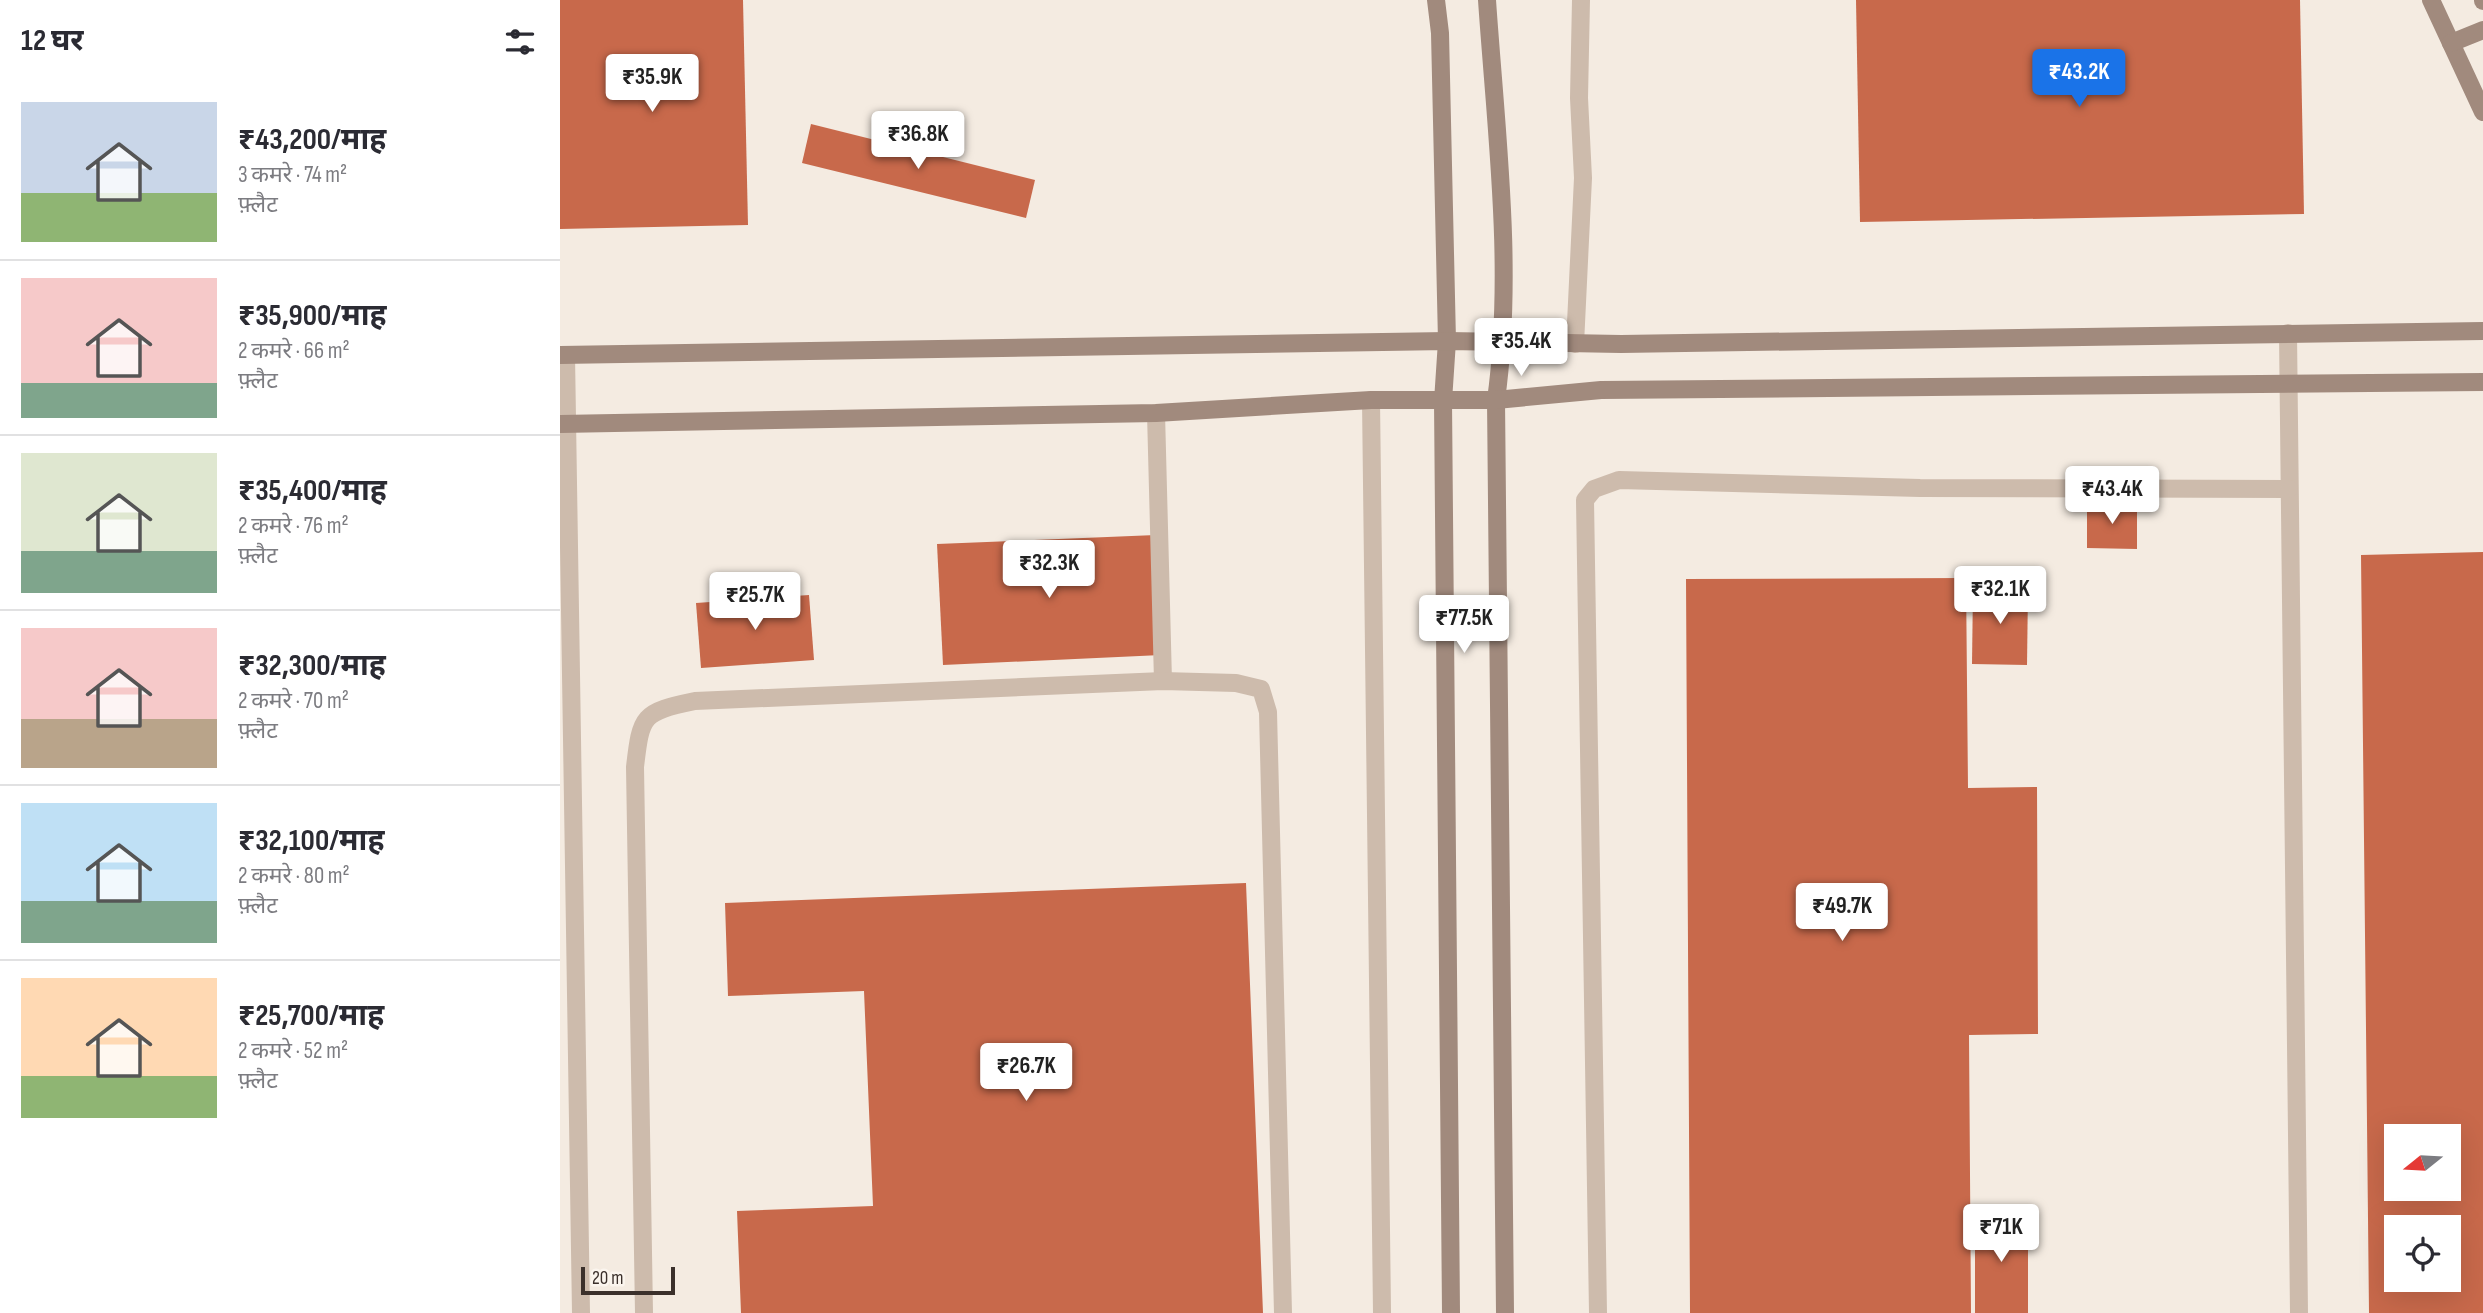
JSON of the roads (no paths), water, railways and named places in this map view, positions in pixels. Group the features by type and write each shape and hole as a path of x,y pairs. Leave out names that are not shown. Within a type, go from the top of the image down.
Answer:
{"street":[{"path":"1436,0 1440,33 1447,341 1443,401 1451,1313"},
{"path":"1487,0 1502,231 1504,342 1496,400 1505,1313"},
{"path":"2431,0 2483,112"},
{"path":"2451,43 2483,30"},
{"path":"563,355 1447,341 1575,344 2483,331"},
{"path":"563,424 1156,413 1371,400 1496,400 1601,390 2483,382"}],"lane":[{"path":"1575,344 1583,178 1579,97 1581,0"},
{"path":"2287,333 2299,1313"},
{"path":"563,355 581,1313"},
{"path":"1371,400 1382,1313"},
{"path":"1156,413 1163,681"},
{"path":"1598,1313 1585,500 1594,489 1619,480 1920,488 2289,489"},
{"path":"644,1313 635,767 640,727 659,708 695,701 1163,681 1236,683 1261,688 1268,712 1283,1313"}]}
